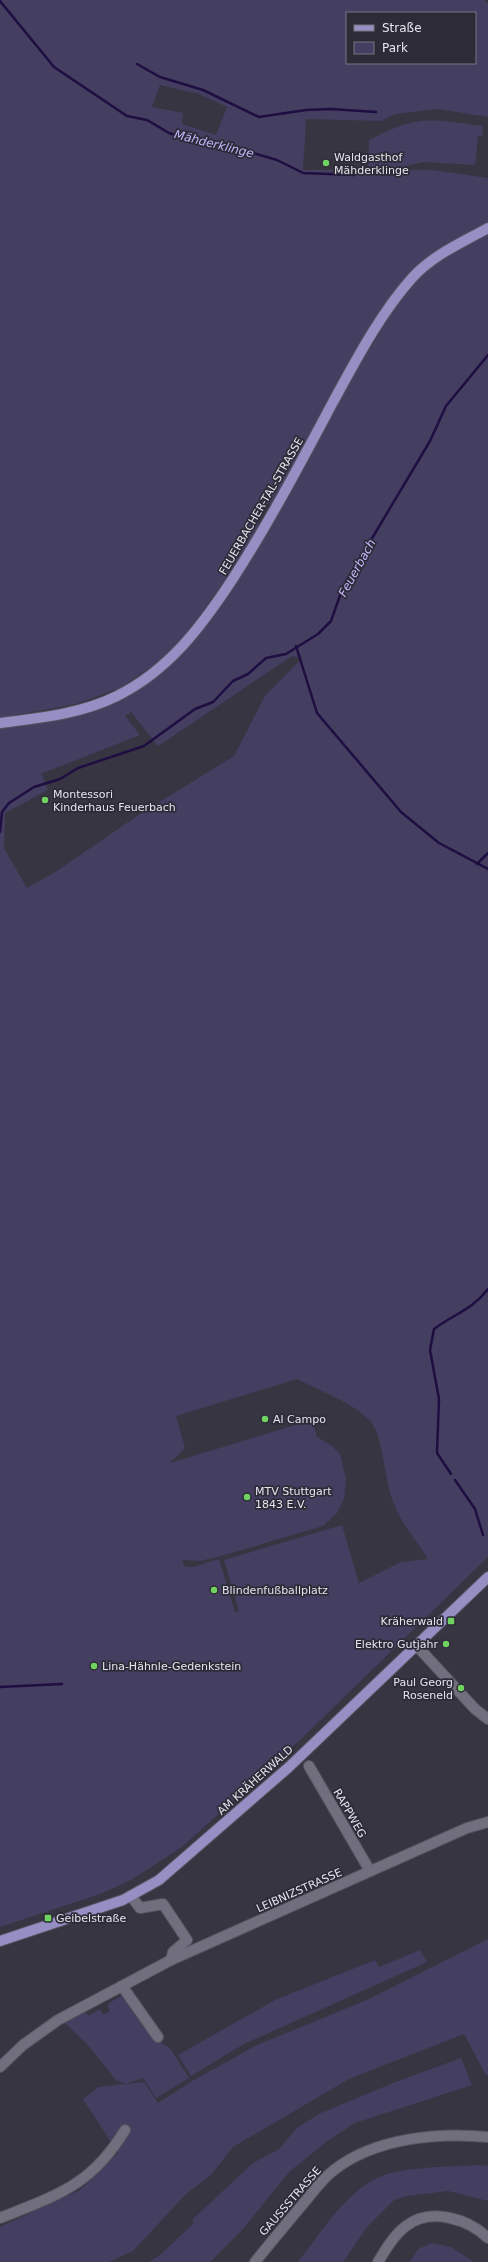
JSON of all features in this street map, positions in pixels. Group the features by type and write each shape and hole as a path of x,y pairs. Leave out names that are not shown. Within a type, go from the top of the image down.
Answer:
{"main road":[{"name":"FEUERBACHER-TAL-STRASSE","path":"0,723 59,714 98,704 133,687 170,661 203,623 238,570 276,506 354,363 400,294 412,278 442,253 488,228"},
{"name":"AM KRÄHERWALD","path":"0,1941 71,1919 131,1896 159,1880 236,1815 488,1577"}],"street":[{"path":"416,1645 475,1708 488,1719"},
{"name":"RAPPWEG","path":"309,1766 370,1871"},
{"name":"LEIBNIZSTRASSE","path":"0,2067 23,2045 58,2020 171,1960 471,1827 488,1822"},
{"path":"131,1896 140,1908 163,1904 187,1940 173,1952 171,1960"},
{"path":"122,1986 158,2037"},
{"path":"0,2218 56,2195 88,2177 107,2156 125,2130"},
{"name":"GAUSSSTRASSE","path":"255,2262 319,2184 333,2170 352,2158 392,2144 420,2138 455,2136 488,2137"},
{"path":"378,2262 401,2231 408,2225 422,2219 435,2217 459,2219 479,2229 488,2238"}],"green space":[{"path":"0,0 484,0 488,3 488,117 438,109 395,114 381,121 306,119 303,170 368,170 369,140 400,126 413,122 437,120 483,126 482,136 478,136 475,165 424,162 388,170 432,170 488,178 488,222 436,251 410,275 273,503 257,506 253,516 260,526 235,566 175,650 120,688 76,704 0,718","holes":["160,85 199,94 227,107 216,135 182,124 183,113 152,107"]},
{"path":"488,232 488,1557 300,1740 182,1847 131,1880 100,1894 0,1927 0,726 80,714 111,705 140,688 182,653 393,311 415,281 441,258","holes":["292,656 302,658 265,696 234,756 140,814 57,871 27,888 4,848 5,813 48,790 42,774 28,779 140,735 125,716 131,712 158,746","297,1379 347,1403 371,1422 379,1439 388,1484 394,1504 405,1525 428,1559 401,1562 359,1583 342,1525 224,1560 239,1611 235,1612 219,1559 193,1567 185,1567 182,1560 200,1561 221,1556 323,1526 337,1513 344,1499 346,1479 340,1454 332,1446 317,1437 312,1420 170,1463 185,1448 176,1416"]},
{"path":"488,1939 488,2074 486,2075 464,2034 349,2079 233,2147 211,2175 186,2194 133,2251 109,2262 0,2262 0,2227 80,2190 118,2153 83,2099 99,2087 144,2082 158,2103 192,2081 257,2045 367,2000"},
{"path":"420,1950 427,1962 244,2044 191,2076 178,2055 275,2000 375,1960 379,1967"},
{"path":"123,1995 161,2043 170,2048 189,2078 156,2098 143,2078 126,2084 116,2080 88,2045 65,2023 86,2012 88,2016 100,2009 103,2015 110,2011 107,2006 109,2003"},
{"path":"461,2058 472,2085 355,2123 329,2140 289,2172 243,2229 210,2262 149,2262 160,2255 194,2223 192,2220 253,2163 279,2149 297,2128 319,2114 393,2083"},
{"path":"479,2165 488,2166 488,2201 448,2191 407,2196 394,2200 367,2227 343,2262 298,2262 343,2204 365,2185 377,2178 387,2174 413,2169"},
{"path":"432,2243 451,2247 474,2262 410,2262 418,2249"}],"waterway":[{"name":"Mähderklinge","path":"0,1 54,67 127,116 147,120 169,133 192,140 223,144 277,160 303,173 354,175"},
{"path":"137,64 160,77 203,90 259,117 306,110 331,109 376,112"},
{"name":"Feuerbach","path":"0,832 2,812 9,803 34,787 60,779 78,768 144,746 195,709 213,702 233,681 248,674 266,658 286,654 318,634 331,621 343,587 430,441 446,406 488,355"},
{"path":"296,646 317,713 401,812 439,843 488,869"},
{"path":"477,864 488,853"},
{"path":"451,1474 437,1453 439,1399 430,1350 434,1329 476,1302 488,1289"},
{"path":"455,1480 475,1509 483,1535"},
{"path":"0,1687 62,1684"}],"place":[{"name":"Waldgasthof Mähderklinge","path":"326,163"},
{"name":"Montessori Kinderhaus Feuerbach","path":"45,800"},
{"name":"Al Campo","path":"265,1419"},
{"name":"MTV Stuttgart 1843 E.V.","path":"247,1497"},
{"name":"Blindenfußballplatz","path":"214,1590"},
{"name":"Kräherwald","path":"451,1621"},
{"name":"Elektro Gutjahr","path":"446,1644"},
{"name":"Lina-Hähnle-Gedenkstein","path":"94,1666"},
{"name":"Paul Georg Roseneld","path":"461,1688"},
{"name":"Geibelstraße","path":"48,1918"}]}
